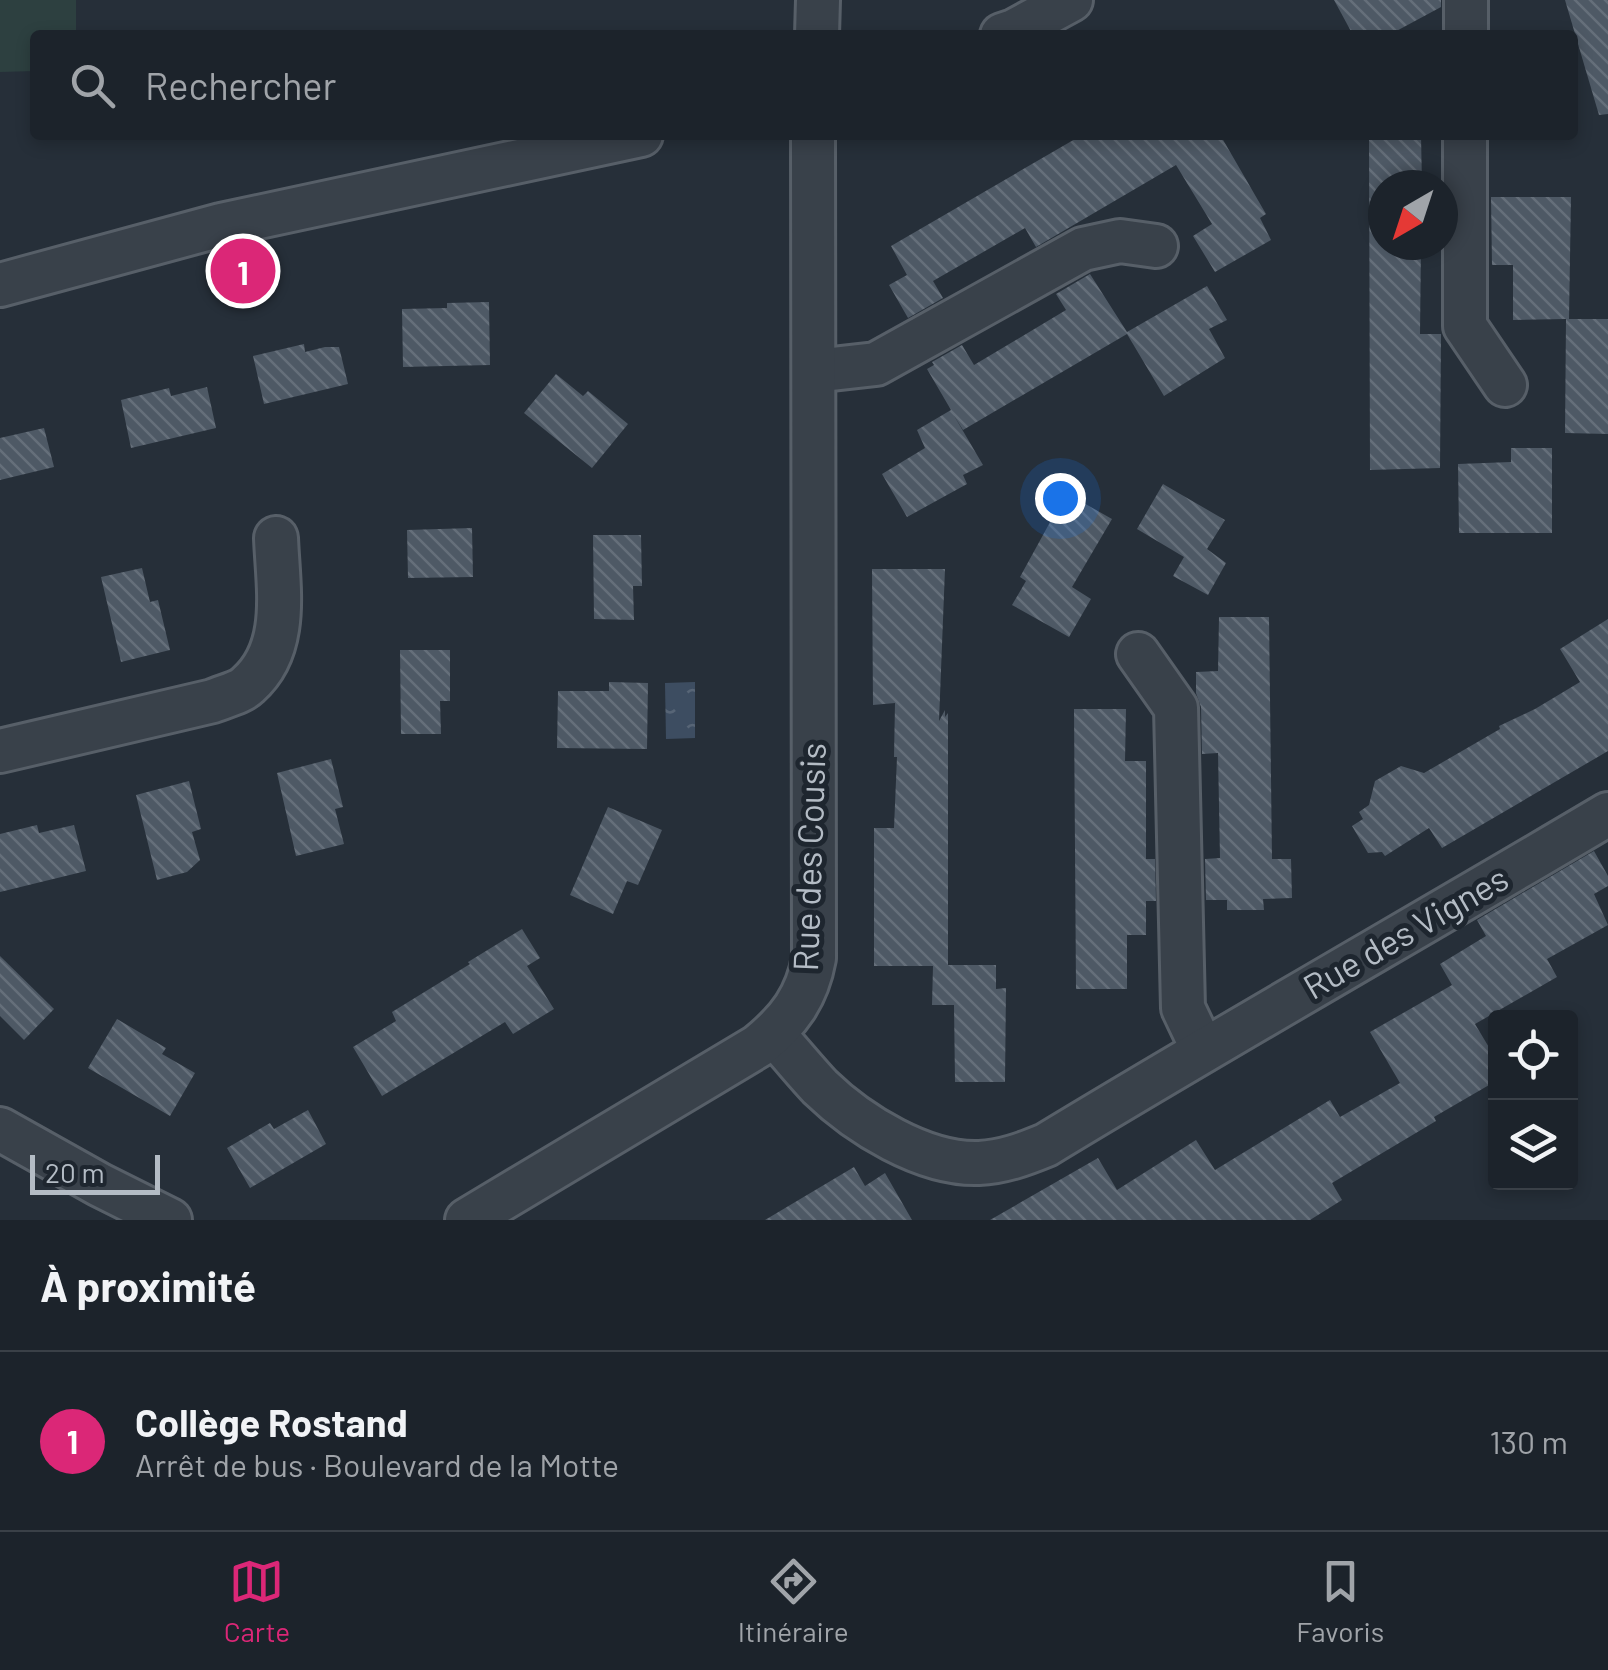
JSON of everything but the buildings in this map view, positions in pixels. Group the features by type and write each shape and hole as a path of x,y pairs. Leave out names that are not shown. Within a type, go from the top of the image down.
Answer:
{"street":[{"path":"817,30 818,0"},
{"path":"1016,30 1071,0"},
{"path":"1466,0 1466,30"},
{"path":"0,285 220,225 619,140"},
{"name":"Rue des Cousis","path":"467,1220 758,1046 800,1000 810,980 814,958 813,140"},
{"path":"1466,140 1465,326 1505,385"},
{"path":"814,370 876,364 1083,248 1120,240 1156,246"},
{"path":"0,751 213,701 246,688 269,660 278,634 276,538"},
{"path":"1138,654 1176,708 1183,1008 1203,1050"},
{"name":"Rue des Vignes","path":"773,1034 820,1087 878,1131 953,1161 976,1163 1019,1156 1046,1144 1608,814"},
{"path":"0,1128 170,1220"}],"shaded area":[{"path":"0,0 76,0 76,30 30,30 30,71 0,72"}],"water":[{"path":"695,682 695,738 666,739 665,683"}],"place":[{"name":"Collège Rostand","path":"243,271"}]}
